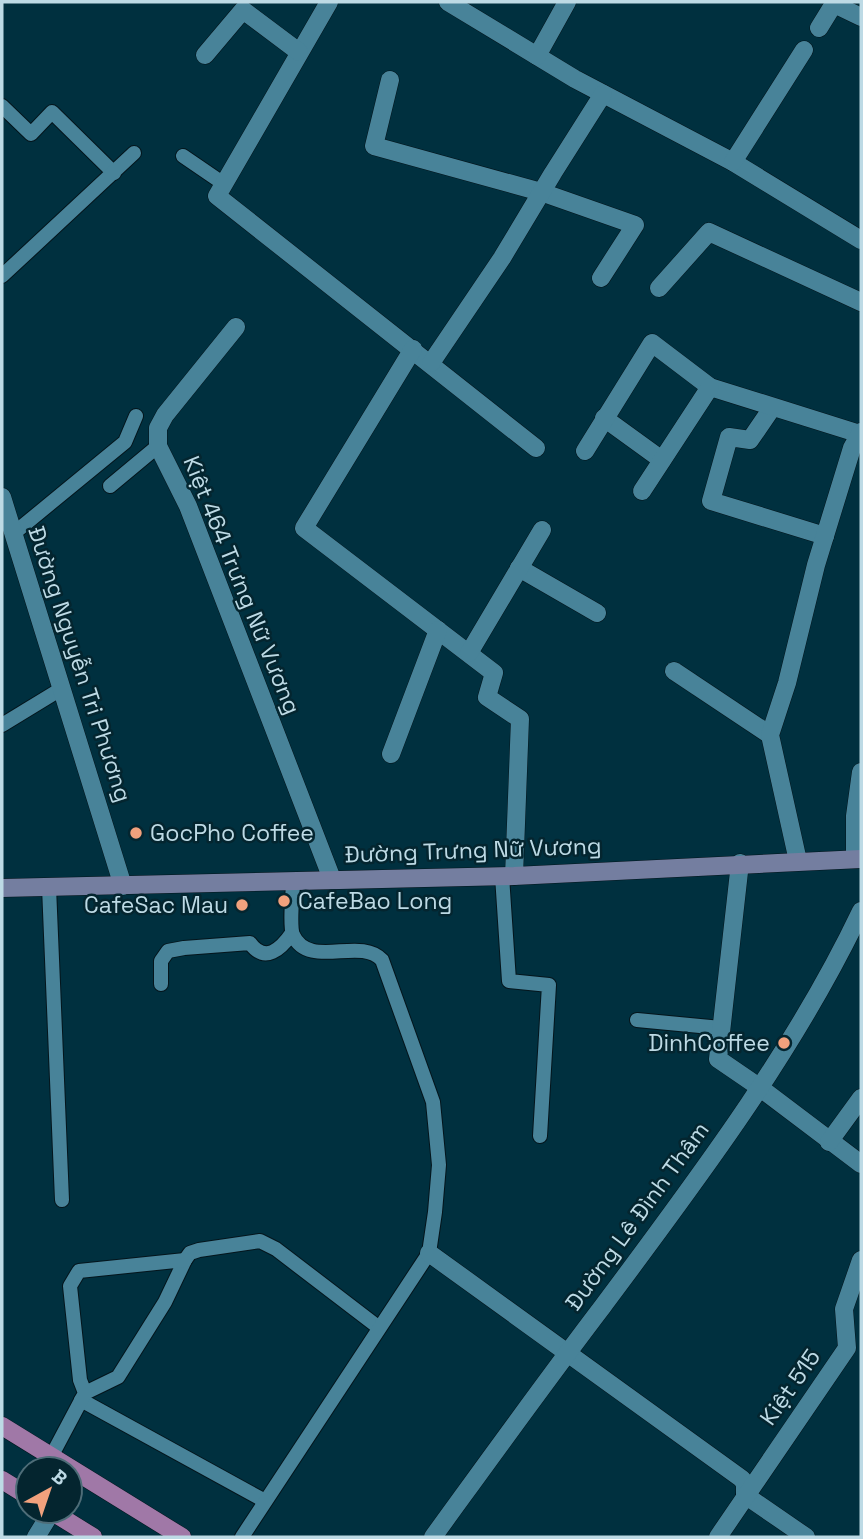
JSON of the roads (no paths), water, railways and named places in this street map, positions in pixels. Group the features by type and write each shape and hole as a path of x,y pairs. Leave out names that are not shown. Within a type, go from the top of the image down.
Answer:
{"main road":[{"name":"Đường Trưng Nữ Vương","path":"2,888 508,876 858,859"},
{"path":"2,1426 48,1455"},
{"path":"84,1482 182,1537"},
{"path":"74,1525 93,1537"}],"street":[{"path":"329,2 217,195 536,448"},
{"path":"448,2 603,94 733,162 861,240"},
{"path":"537,56 568,2"},
{"path":"819,28 834,3 861,17"},
{"path":"205,55 243,10 299,52"},
{"path":"733,162 804,50"},
{"path":"390,80 374,146 541,192 635,225 601,278"},
{"path":"430,363 502,258 603,94"},
{"path":"659,288 709,232 861,302"},
{"name":"Kiệt 464 Trưng Nữ Vương","path":"236,327 165,415 158,428 158,446 188,506 332,879"},
{"path":"584,451 652,343 710,387 860,433 852,448 825,536 787,683 770,735 798,861"},
{"path":"412,349 304,528 495,673 487,697 520,719 508,876"},
{"path":"642,491 710,387"},
{"path":"772,408 750,440 729,437 710,501 825,536"},
{"path":"604,418 662,460"},
{"name":"Đường Nguyễn Tri Phương","path":"2,498 124,886"},
{"path":"469,653 542,530"},
{"path":"519,568 597,614"},
{"path":"391,754 439,630"},
{"path":"674,671 770,735"},
{"path":"858,859 855,816 861,772"},
{"path":"740,863 718,1059 861,1164"},
{"name":"Đường Lê Đình Thâm","path":"433,1537 673,1212 759,1087 835,965 861,911"},
{"path":"829,1142 861,1098"},
{"path":"429,1253 742,1479 745,1495 806,1537"},
{"name":"Kiệt 515","path":"718,1537 847,1348 844,1309 861,1259"}],"lane":[{"path":"2,106 31,134 52,112 114,173"},
{"path":"2,276 134,153"},
{"path":"183,156 224,184"},
{"path":"13,534 125,442 135,416"},
{"path":"110,486 158,446"},
{"path":"2,725 61,689"},
{"path":"508,876 509,981 549,985 540,1136"},
{"path":"161,984 161,961 167,951 250,943 261,954 280,949 292,933 293,881"},
{"path":"50,887 62,1200"},
{"path":"242,1537 429,1253 439,1165 433,1102 427,1079 405,1028 382,960 368,951 310,951 300,944 292,933"},
{"path":"637,1020 721,1028"},
{"path":"52,1455 83,1396 118,1377 165,1301 190,1253 260,1241 276,1249 378,1327"},
{"path":"185,1260 79,1271 73,1278 70,1286 83,1396 265,1501"}],"place":[{"name":"GocPho Coffee","path":"136,833"},
{"name":"CafeBao Long","path":"284,901"},
{"name":"CafeSac Mau","path":"242,905"},
{"name":"DinhCoffee","path":"784,1043"}]}
